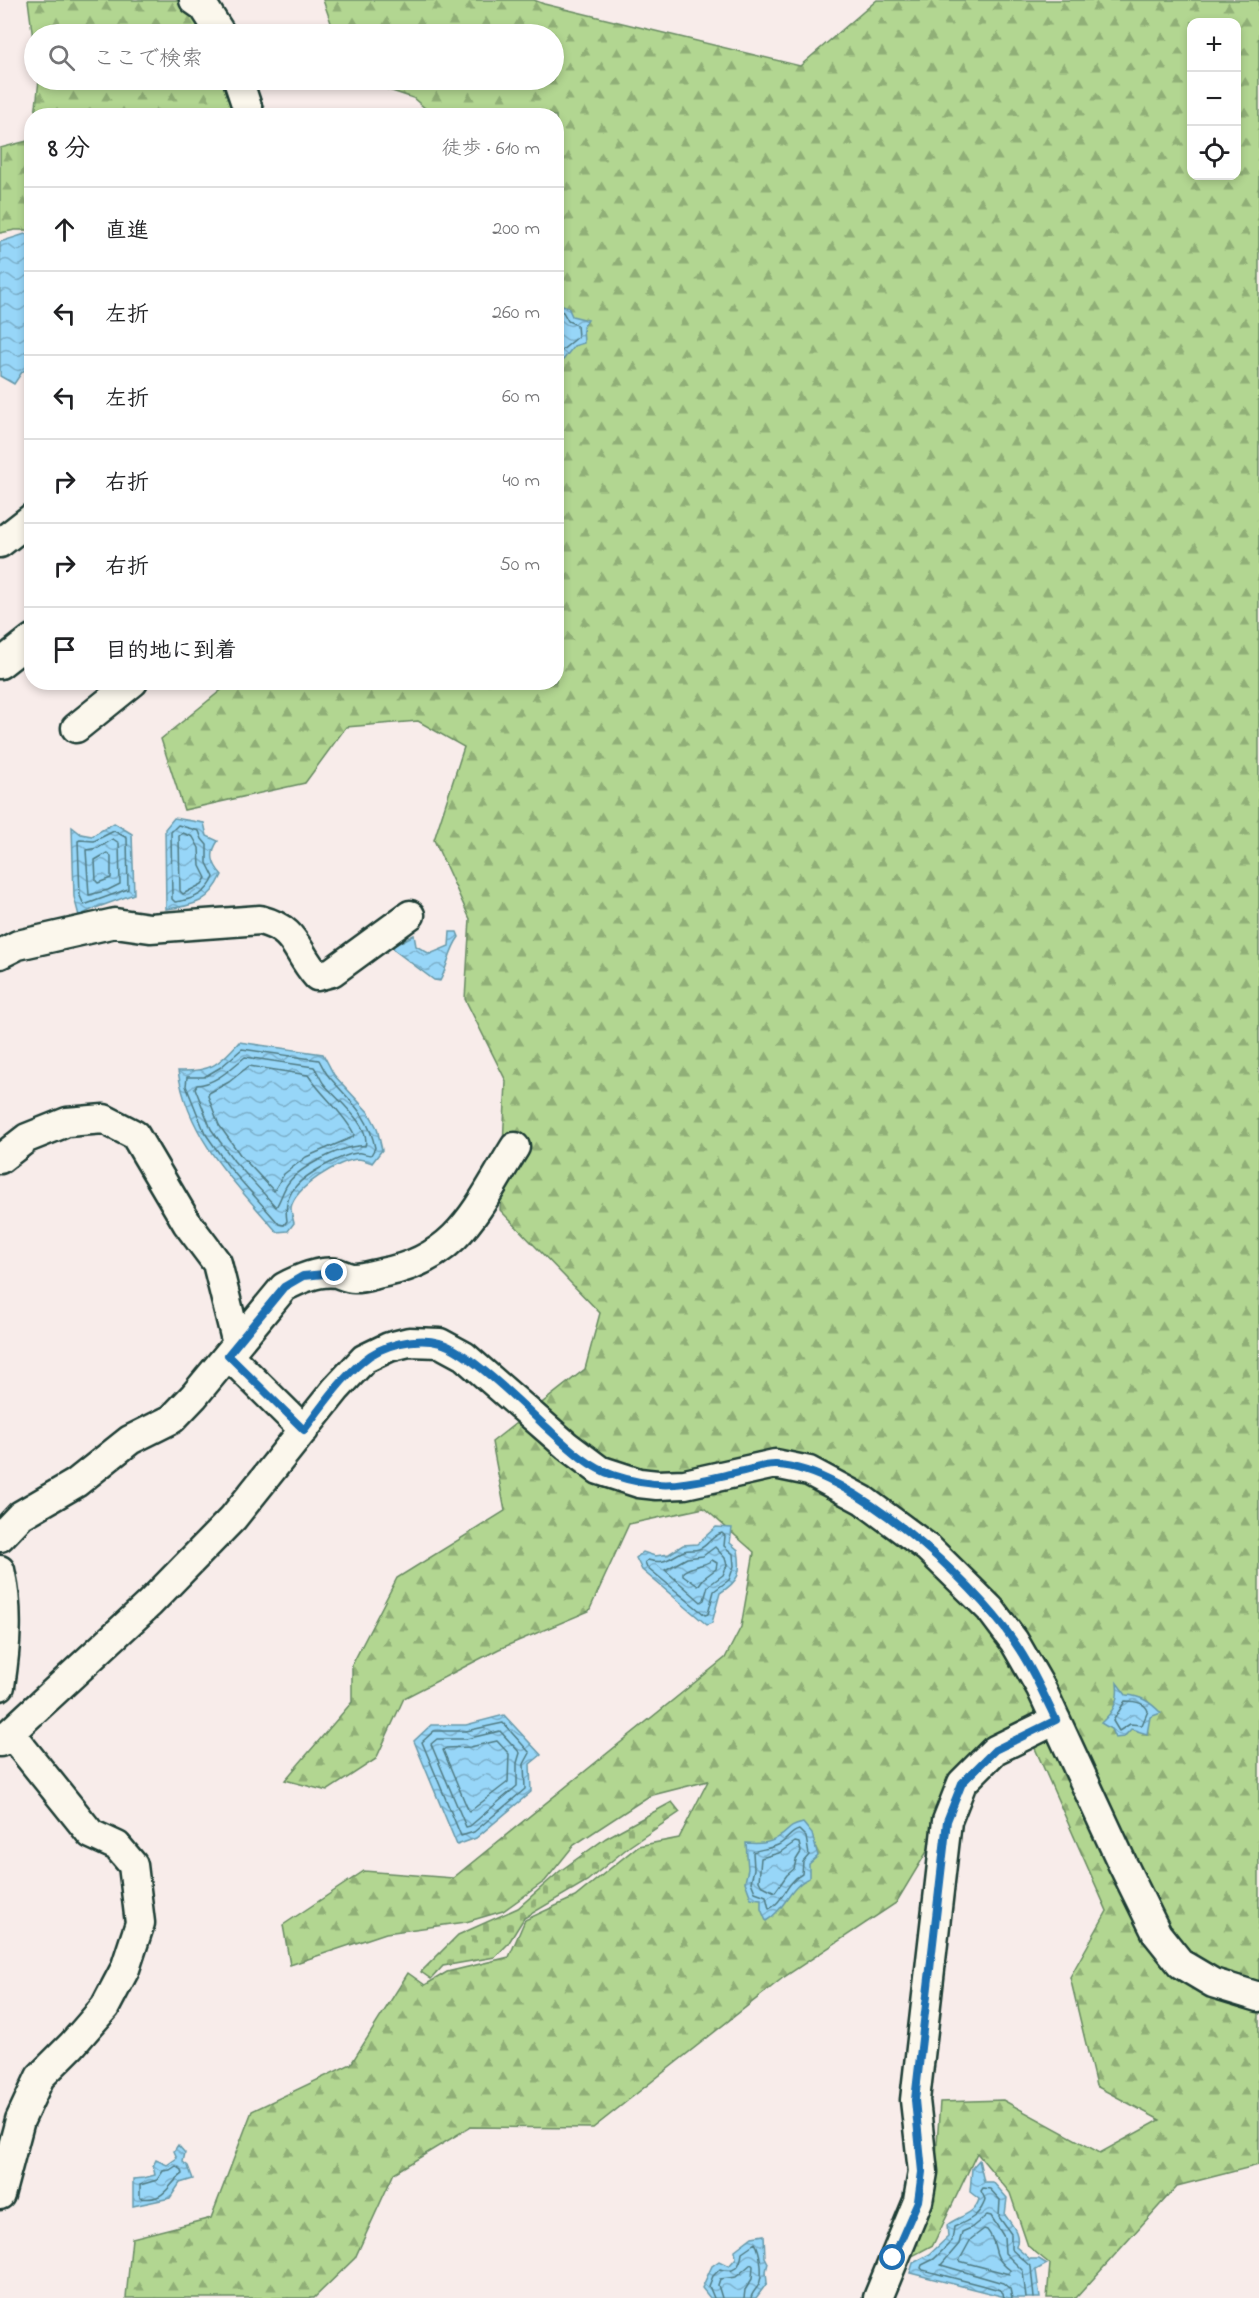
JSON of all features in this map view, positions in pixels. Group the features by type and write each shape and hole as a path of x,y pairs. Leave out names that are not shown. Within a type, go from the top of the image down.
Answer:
{"street":[{"path":"194,0 204,7 215,24"},
{"path":"241,90 247,108"},
{"path":"0,543 24,524"},
{"path":"0,664 24,645"},
{"path":"76,728 123,690"},
{"path":"0,954 18,945 115,923 150,928 260,920 278,925 292,937 307,965 317,976 332,972 411,915"},
{"path":"0,1159 27,1138 67,1122 104,1119 135,1135 187,1223 217,1263 233,1350 304,1430"},
{"path":"0,1537 21,1515 76,1483 130,1440 172,1419 233,1350 284,1287 303,1276 335,1273 352,1278 403,1269 428,1259 453,1241 470,1219 515,1147"},
{"path":"0,2195 20,2120 40,2077 105,2007 125,1969 140,1923 133,1865 117,1846 91,1834 5,1738 149,1604 233,1518 336,1389 364,1359 389,1347 409,1342 440,1343 464,1356 567,1446 599,1470 639,1483 657,1485 685,1484 775,1464 809,1471 863,1500 928,1548 966,1584 1014,1641 1041,1688 1157,1934 1181,1964 1213,1983 1259,1997"},
{"path":"0,1570 6,1595 6,1650 0,1686"},
{"path":"878,2298 918,2201 922,2172 915,2100 947,1821 962,1783 995,1750 1056,1720"}],"green space":[{"path":"28,0 177,0 203,24 31,24"},
{"path":"323,0 534,0 800,66 877,0 1259,0 1259,2165 1177,2186 1076,2298 1047,2298 1050,2264 1028,2246 1010,2193 977,2153 933,2245 907,2259 934,2186 940,2102 1003,2100 1100,2153 1160,2120 1096,2086 1070,1977 1107,1911 1030,1737 979,1765 896,1903 784,1977 593,2128 470,2127 394,2173 355,2258 314,2298 126,2298 132,2238 211,2218 252,2111 351,2064 408,1973 425,1985 447,1972 509,1957 525,1920 575,1897 638,1846 679,1838 708,1781 649,1796 574,1845 545,1881 503,1911 466,1922 386,1933 290,1965 283,1925 364,1871 453,1878 725,1658 741,1627 754,1552 704,1508 629,1524 589,1611 499,1649 404,1698 376,1759 327,1791 285,1780 352,1702 352,1665 397,1578 505,1511 492,1442 585,1369 600,1313 500,1210 506,1081 465,999 470,919 434,840 464,747 418,721 346,727 305,783 184,810 161,739 221,690 564,690 564,108 425,108 413,98 389,90 564,90 564,24 331,24"},
{"path":"38,90 227,90 234,108 36,108"},
{"path":"24,142 24,230 0,233 0,148"},
{"path":"672,1802 680,1812 630,1846 587,1881 524,1918 508,1944 495,1957 443,1966 431,1979 421,1972 458,1935 518,1908 560,1871 606,1838"}],"water":[{"path":"24,234 24,371 14,384 0,376 0,242"},
{"path":"564,305 568,307 572,316 588,320 583,327 584,343 574,346 564,359"},
{"path":"174,818 204,823 207,836 218,841 213,850 213,859 222,875 212,891 200,901 166,909 165,829"},
{"path":"114,823 132,834 134,894 79,916 74,897 72,827 81,834 92,836"},
{"path":"450,932 457,932 459,937 440,981 434,980 394,950 393,946 414,935 416,946 430,954 449,946"},
{"path":"239,1042 323,1054 334,1075 369,1113 377,1128 382,1150 372,1163 360,1159 350,1161 318,1176 294,1200 291,1208 294,1223 288,1231 277,1232 229,1177 202,1138 183,1095 178,1071 205,1069 212,1066 225,1057"},
{"path":"716,1527 732,1528 730,1543 738,1550 740,1565 738,1576 720,1593 712,1623 707,1625 642,1570 636,1558 643,1552 655,1556 669,1554 683,1545 697,1544"},
{"path":"1117,1683 1126,1695 1145,1700 1161,1713 1150,1717 1147,1734 1131,1729 1124,1737 1115,1738 1111,1729 1101,1723 1115,1705"},
{"path":"504,1715 541,1755 530,1764 531,1792 476,1838 457,1845 414,1741 431,1725 466,1725"},
{"path":"803,1823 812,1834 818,1856 809,1864 809,1878 797,1887 778,1911 766,1921 761,1909 761,1899 751,1898 745,1882 748,1869 746,1843 771,1841 783,1835 791,1827"},
{"path":"178,2145 185,2153 183,2162 188,2166 193,2179 180,2183 170,2198 133,2206 133,2179 155,2175 153,2166 156,2160 167,2165 177,2158 174,2151"},
{"path":"979,2160 984,2182 993,2182 1007,2198 1005,2215 1017,2234 1016,2247 1030,2259 1039,2259 1047,2264 1036,2270 1040,2298 1009,2298 910,2273 913,2263 930,2254 948,2237 947,2225 974,2209 979,2199 970,2192 972,2168"},
{"path":"764,2235 765,2257 768,2263 767,2283 756,2298 710,2298 702,2288 712,2266 719,2261 729,2266 736,2258 735,2250 752,2237"}],"route":[{"path":"335,1273 303,1276 284,1287 228,1355 304,1430 336,1389 364,1359 389,1347 426,1341 440,1343 464,1356 567,1446 599,1470 639,1483 657,1485 685,1484 775,1464 809,1471 863,1500 928,1548 990,1610 1014,1641 1041,1688 1056,1720 995,1750 962,1783 947,1821 915,2100 922,2172 918,2201 893,2258"}]}
